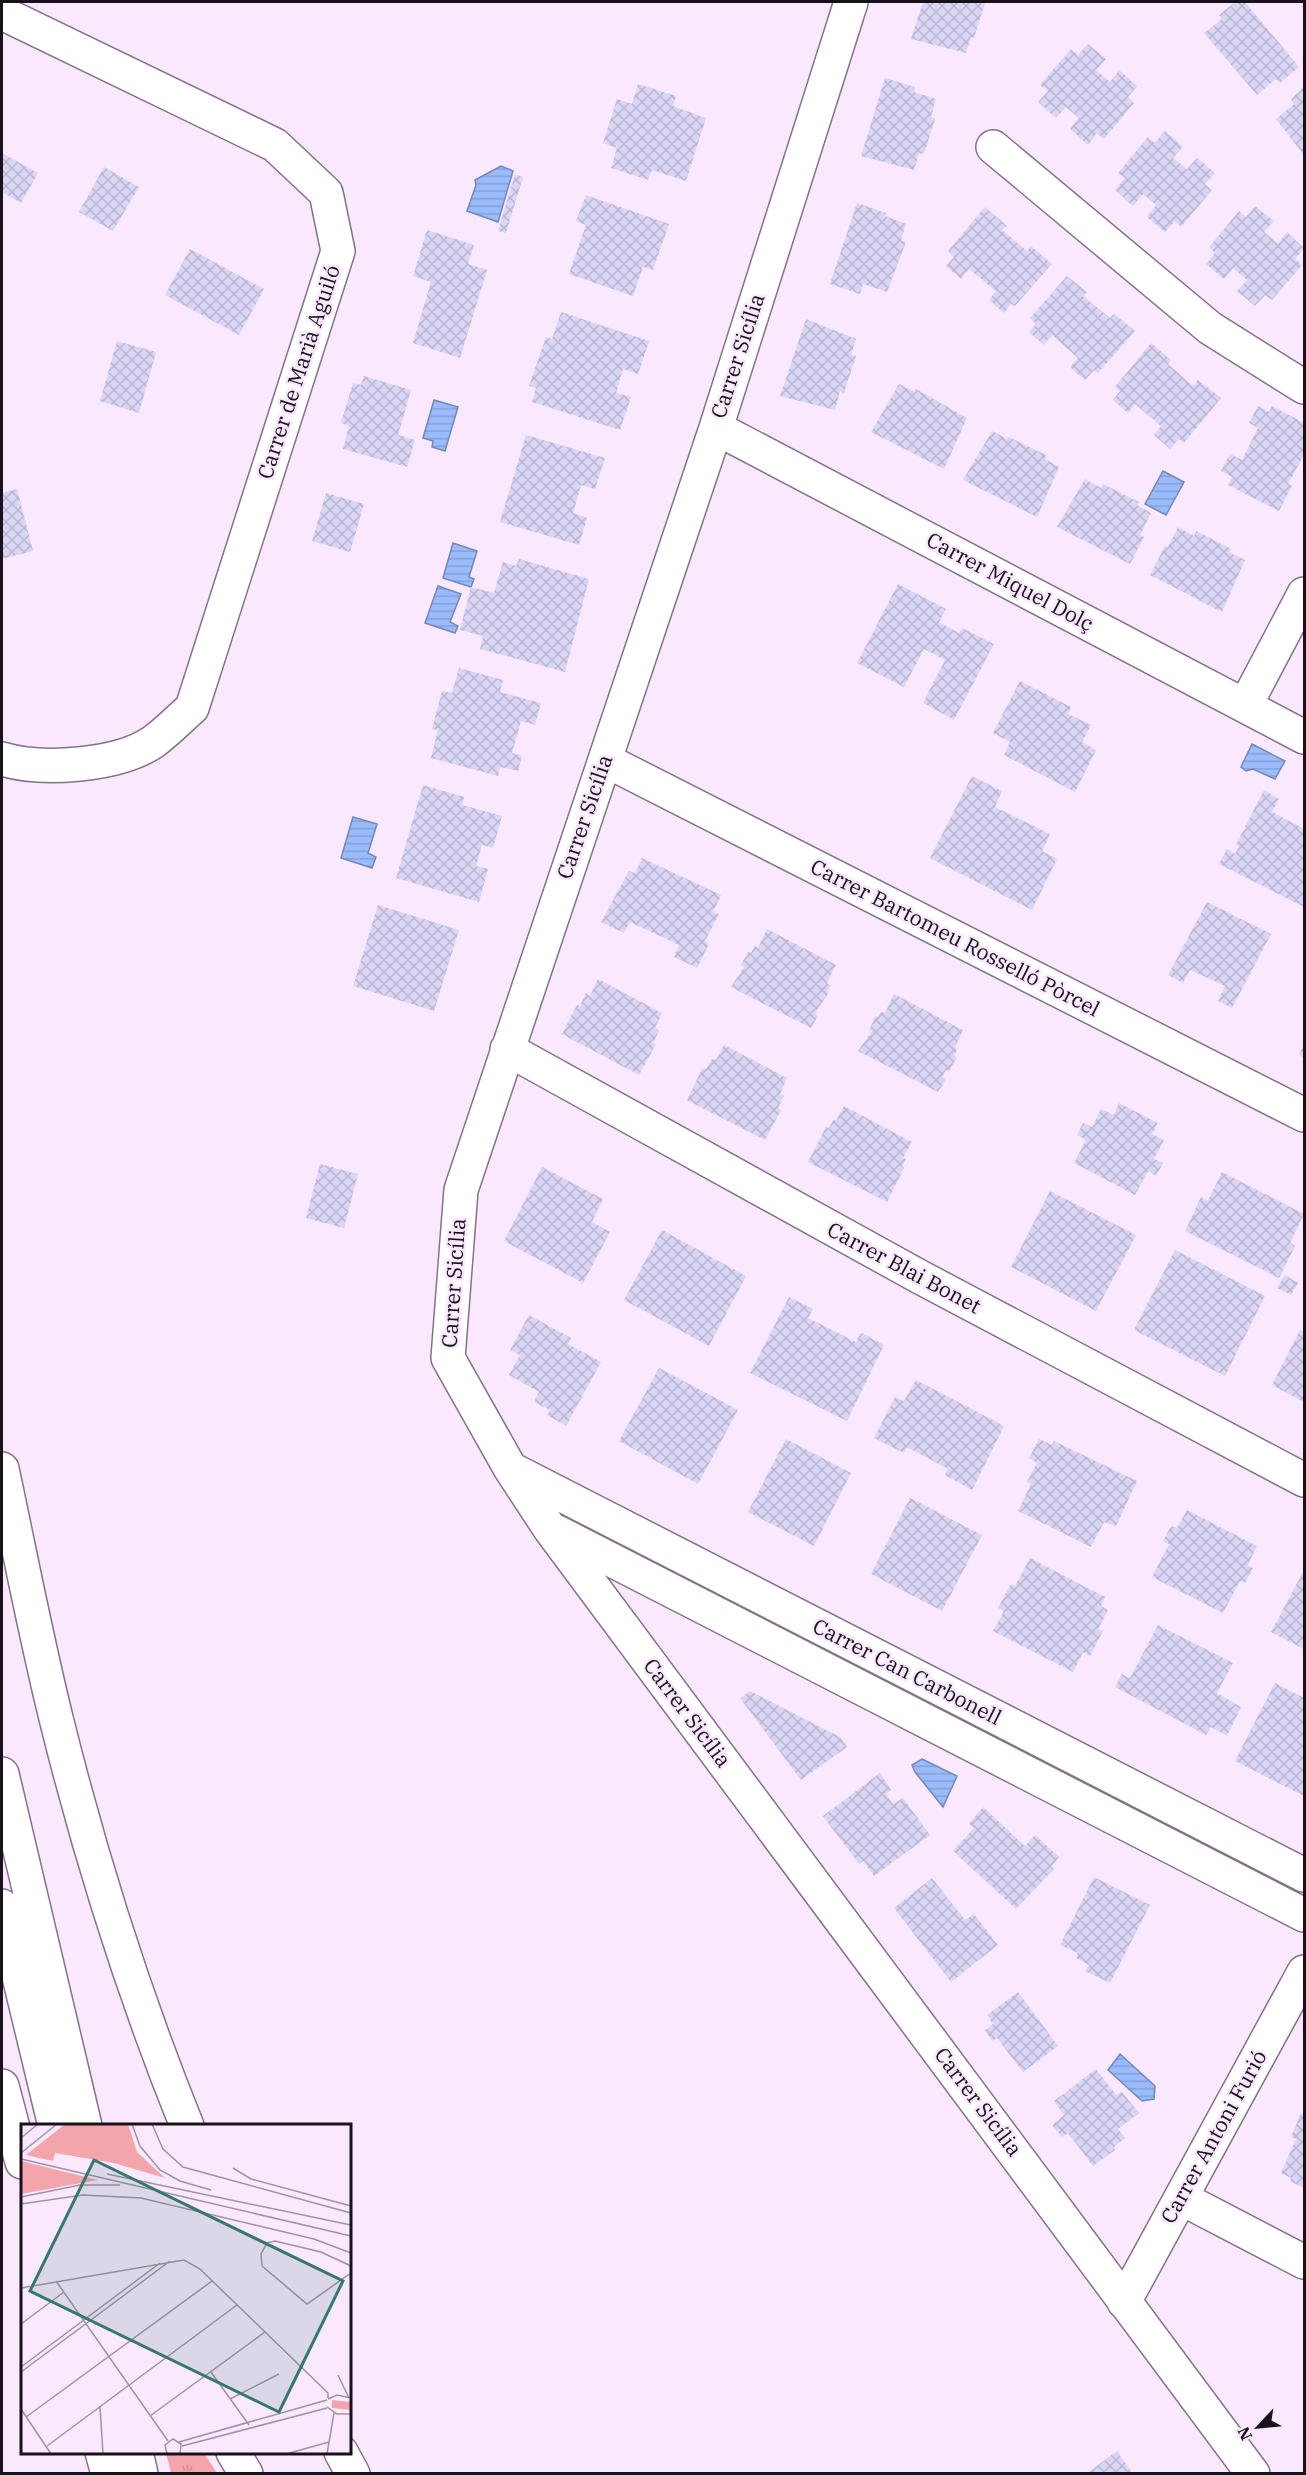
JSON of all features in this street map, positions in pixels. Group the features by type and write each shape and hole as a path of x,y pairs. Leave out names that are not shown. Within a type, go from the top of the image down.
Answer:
{"main road":[{"name":"Carrer Sicília","path":"851,2 716,428 461,1190 448,1358 510,1468 550,1529 1253,2474"},
{"name":"Carrer de Marià Aguiló","path":"2,13 274,145 326,193 338,250 192,708 152,743 101,763 40,765 2,759"},
{"path":"993,147 1210,328 1305,387"},
{"name":"Carrer Miquel Dolç","path":"716,428 1305,737"},
{"path":"1245,706 1305,594"},
{"name":"Carrer Bartomeu Rosselló Pòrcel","path":"605,760 1305,1115"},
{"name":"Carrer Blai Bonet","path":"507,1049 920,1277 1305,1480"},
{"path":"2,1468 43,1663 77,1797 123,1952 186,2124"},
{"name":"Carrer Can Carbonell","path":"510,1468 1305,1875"},
{"path":"550,1529 1305,1915"},
{"path":"2,1774 85,2124"},
{"path":"2,1906 55,2124"},
{"name":"Carrer Antoni Furió","path":"1124,2302 1305,1972"},
{"path":"2,2086 21,2158"},
{"path":"1181,2198 1305,2262"},
{"path":"103,2454 108,2474"},
{"path":"136,2454 141,2474"},
{"path":"234,2454 246,2474"},
{"path":"342,2454 353,2474"}],"green space":[{"path":"166,2454 205,2454 217,2473 171,2473"}],"water":[{"path":"501,166 513,171 498,222 467,211 476,185 475,180"},
{"path":"434,400 458,407 445,451 432,447 433,441 423,438"},
{"path":"1163,471 1184,482 1166,515 1145,504"},
{"path":"453,543 477,551 469,577 474,579 471,587 443,578"},
{"path":"438,586 461,594 450,622 458,626 455,633 425,623"},
{"path":"1252,744 1285,761 1275,779 1253,769 1246,771 1241,767"},
{"path":"353,817 377,824 368,853 376,857 372,868 341,858"},
{"path":"922,1759 957,1776 943,1807 915,1772 912,1765"},
{"path":"1120,2054 1155,2086 1154,2099 1142,2101 1108,2070"}],"building":[{"path":"923,2 985,3 974,38 971,37 966,53 911,39"},
{"path":"1235,2 1245,2 1299,67 1280,83 1276,79 1257,95 1204,33 1222,19 1219,15"},
{"path":"1088,44 1106,59 1096,70 1110,82 1119,70 1137,86 1128,97 1134,103 1104,139 1097,133 1088,145 1070,129 1079,118 1066,107 1056,118 1038,102 1048,91 1040,85 1071,49 1078,55"},
{"path":"885,78 915,87 914,92 936,99 931,117 935,119 924,154 919,153 914,170 861,156"},
{"path":"638,84 676,96 673,106 706,118 686,181 652,170 648,180 611,168 617,148 603,143 617,99 632,104"},
{"path":"1304,87 1304,155 1276,119 1294,104 1291,99"},
{"path":"1165,131 1183,147 1173,158 1187,169 1197,158 1215,173 1205,184 1212,190 1181,227 1175,221 1165,232 1147,217 1156,205 1143,194 1133,206 1115,190 1125,178 1118,173 1148,137 1155,143"},
{"path":"2,153 38,173 21,203 2,192"},
{"path":"104,167 139,187 113,231 79,212"},
{"path":"515,174 523,177 506,233 498,231"},
{"path":"586,195 669,224 653,270 643,267 633,296 569,274 586,225 576,221"},
{"path":"857,203 886,213 885,216 906,224 901,240 906,242 887,292 863,284 860,294 830,284"},
{"path":"1255,206 1274,221 1264,232 1278,244 1287,232 1304,248 1295,259 1302,265 1272,300 1265,295 1255,306 1237,291 1247,280 1233,268 1224,279 1206,264 1215,253 1209,247 1239,211 1246,217"},
{"path":"985,207 1007,226 1002,230 1027,251 1031,246 1052,264 1015,306 1011,304 1004,313 989,300 996,291 969,269 961,279 946,266 954,257 948,251"},
{"path":"427,230 474,245 468,264 487,270 460,358 413,343 431,282 413,276"},
{"path":"190,249 264,289 239,335 165,295"},
{"path":"1067,276 1087,292 1083,296 1110,318 1114,314 1135,331 1098,373 1094,370 1085,380 1070,367 1078,358 1052,335 1044,345 1029,332 1036,324 1030,318"},
{"path":"561,312 649,341 638,374 623,369 616,393 631,397 620,430 532,402 536,388 529,386 546,337 552,339"},
{"path":"806,319 856,339 851,355 856,356 844,393 840,391 835,410 780,396"},
{"path":"117,341 156,352 139,413 100,401"},
{"path":"1151,343 1171,360 1168,364 1193,386 1198,380 1221,398 1184,443 1179,439 1170,449 1154,435 1161,426 1135,404 1128,413 1113,400 1120,391 1115,387"},
{"path":"364,376 411,390 398,435 415,440 407,467 343,449 349,426 341,423 353,383 361,385"},
{"path":"899,384 915,392 916,389 967,418 944,469 871,432"},
{"path":"1258,406 1269,412 1272,406 1304,423 1304,455 1288,484 1292,486 1279,511 1228,485 1232,477 1221,471 1230,454 1242,460 1258,428 1249,423"},
{"path":"992,431 1046,455 1045,459 1059,467 1037,517 963,480"},
{"path":"526,435 605,458 595,489 581,485 573,513 587,518 579,545 500,522"},
{"path":"1085,479 1101,488 1103,484 1139,502 1137,505 1151,513 1140,535 1144,537 1130,564 1057,527"},
{"path":"17,489 33,551 2,559 2,493"},
{"path":"326,493 364,504 350,552 312,541"},
{"path":"1178,527 1194,536 1196,531 1231,549 1229,552 1245,560 1222,612 1150,575"},
{"path":"519,559 589,579 565,672 480,649 483,636 460,630 471,587 494,593 503,562 516,566"},
{"path":"898,584 946,609 939,622 959,633 962,628 994,644 954,720 923,703 945,660 924,649 904,687 857,663"},
{"path":"459,668 503,680 500,692 541,703 535,725 521,721 512,753 522,756 518,771 500,767 498,776 431,758 438,730 432,729 442,691 452,693"},
{"path":"1020,681 1071,707 1068,714 1091,725 1082,742 1096,750 1075,792 1004,755 1010,742 993,733"},
{"path":"972,776 1002,791 995,807 1050,834 1042,851 1057,859 1032,910 930,858"},
{"path":"423,785 464,797 462,805 502,816 493,848 482,845 476,866 488,869 479,902 396,878"},
{"path":"1264,790 1279,799 1272,812 1304,829 1304,907 1219,864 1227,849 1235,854 1239,846 1236,845"},
{"path":"642,858 721,895 713,912 719,914 705,941 709,944 697,968 674,957 679,945 630,922 624,933 601,922 629,871 635,873"},
{"path":"1207,902 1271,934 1232,1008 1218,1001 1225,986 1190,970 1183,983 1168,975"},
{"path":"378,905 459,930 434,1011 353,986"},
{"path":"767,929 836,965 827,983 830,986 827,991 829,992 815,1013 818,1016 811,1028 731,987 744,967 741,965 748,952 751,953 755,946 758,948"},
{"path":"598,979 662,1013 655,1028 659,1031 653,1043 656,1044 639,1075 562,1034 577,1005 580,1006 586,993 590,996"},
{"path":"894,994 963,1030 955,1048 957,1050 954,1056 957,1057 949,1071 946,1070 942,1077 946,1079 938,1092 858,1051 872,1031 869,1030 876,1016 878,1017 881,1012 885,1013"},
{"path":"1304,1044 1304,1058 1299,1055"},
{"path":"724,1045 787,1078 780,1094 784,1096 778,1108 781,1110 765,1140 687,1100 702,1069 706,1069 712,1059 716,1060"},
{"path":"1119,1103 1158,1123 1152,1134 1164,1140 1154,1159 1163,1163 1156,1176 1148,1171 1135,1195 1074,1163 1086,1140 1077,1135 1083,1123 1092,1127 1101,1109 1114,1115"},
{"path":"844,1106 912,1142 903,1158 906,1159 902,1166 904,1168 887,1202 808,1162 826,1127 829,1128 833,1120 836,1121"},
{"path":"320,1164 358,1174 344,1228 306,1218"},
{"path":"542,1167 603,1199 592,1222 610,1232 583,1283 504,1241"},
{"path":"1222,1172 1304,1214 1290,1243 1295,1246 1279,1278 1185,1231 1201,1197 1208,1201"},
{"path":"1050,1191 1136,1235 1096,1311 1011,1267"},
{"path":"662,1230 746,1276 709,1346 624,1300"},
{"path":"1175,1250 1265,1296 1225,1376 1134,1330"},
{"path":"1285,1275 1298,1283 1291,1295 1277,1288"},
{"path":"789,1297 813,1309 808,1318 856,1342 861,1333 884,1345 847,1421 750,1373"},
{"path":"529,1315 571,1338 568,1344 601,1362 566,1426 547,1415 550,1410 534,1402 539,1392 509,1375 520,1355 510,1350"},
{"path":"1300,1330 1304,1332 1304,1402 1272,1385"},
{"path":"659,1368 738,1410 698,1484 619,1441"},
{"path":"916,1380 1004,1426 972,1490 945,1475 948,1469 907,1447 904,1453 874,1438 895,1397 904,1401"},
{"path":"786,1439 851,1473 814,1546 748,1512"},
{"path":"1039,1439 1052,1445 1054,1441 1137,1481 1116,1526 1104,1522 1091,1547 1018,1511 1031,1484 1027,1482 1037,1463 1029,1458"},
{"path":"910,1498 982,1535 942,1611 871,1574"},
{"path":"1187,1510 1257,1546 1248,1565 1253,1568 1245,1583 1240,1581 1223,1613 1152,1577 1169,1544 1163,1541 1171,1526 1177,1528"},
{"path":"1030,1558 1105,1597 1101,1606 1108,1610 1098,1629 1103,1631 1090,1656 1083,1652 1073,1672 993,1631 1004,1611 998,1608 1011,1584 1015,1586"},
{"path":"1304,1570 1304,1649 1271,1632"},
{"path":"1158,1625 1233,1663 1217,1693 1241,1707 1227,1736 1211,1727 1206,1735 1115,1687 1122,1674 1130,1678"},
{"path":"1275,1683 1304,1698 1304,1796 1235,1761"},
{"path":"750,1691 840,1737 847,1747 801,1780 740,1698"},
{"path":"880,1773 891,1790 886,1794 893,1804 903,1798 930,1835 874,1876 863,1861 859,1864 823,1816"},
{"path":"983,1807 1025,1846 1035,1835 1059,1857 1051,1867 1054,1869 1016,1909 953,1851 974,1828 969,1824"},
{"path":"1094,1877 1150,1905 1110,1983 1085,1971 1089,1965 1076,1958 1078,1953 1060,1945"},
{"path":"932,1878 965,1920 974,1914 998,1945 951,1982 894,1908"},
{"path":"1018,1992 1058,2046 1023,2072 997,2038 992,2041 985,2030 993,2024 987,2015"},
{"path":"1096,2069 1116,2095 1122,2092 1139,2113 1118,2129 1125,2138 1114,2147 1115,2150 1093,2166 1068,2133 1062,2137 1052,2125 1064,2115 1054,2101"},
{"path":"1301,2113 1304,2115 1304,2188 1281,2173 1296,2139 1291,2137"},
{"path":"1117,2451 1133,2474 1086,2474"}]}
